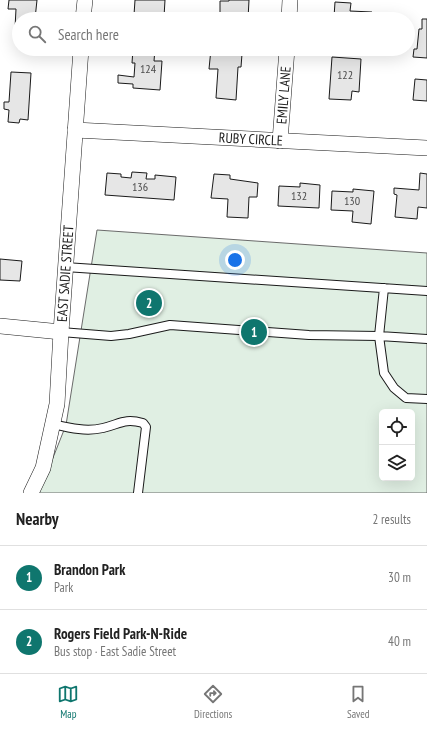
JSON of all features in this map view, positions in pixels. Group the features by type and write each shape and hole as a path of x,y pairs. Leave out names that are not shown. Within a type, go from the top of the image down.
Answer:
{"street":[{"path":"84,12 85,0"},
{"path":"289,12 290,0"},
{"name":"EAST SADIE STREET","path":"31,493 43,468 57,404 60,332 80,56"},
{"name":"EMILY LANE","path":"280,141 286,56"},
{"name":"RUBY CIRCLE","path":"75,130 427,148"},
{"path":"0,326 60,332"}],"lane":[{"path":"65,267 427,291"},
{"path":"384,288 379,336 384,373 394,388 406,398 427,399"},
{"path":"60,332 111,336 129,334 170,325 309,335 379,336 427,339"},
{"path":"53,424 77,430 89,430 103,428 125,421 143,423 146,427 138,493"}],"green space":[{"path":"97,230 427,253 427,493 39,493 66,425"}],"building":[{"path":"9,0 37,0 36,12 16,12 16,9 8,9"},
{"path":"135,0 165,0 164,12 134,12"},
{"path":"249,0 248,12 220,12 220,1"},
{"path":"335,2 351,3 350,11 372,12 334,12"},
{"path":"422,19 427,19 427,58 413,57 415,56 415,49 417,49 419,29 422,29"},
{"path":"132,56 154,56 154,61 162,61 160,90 133,88 133,84 118,83 118,75 134,77 135,63 132,63"},
{"path":"210,56 242,56 241,67 238,67 236,100 216,98 218,69 209,69"},
{"path":"332,57 361,59 359,92 352,91 351,100 329,99"},
{"path":"11,72 31,73 28,120 20,119 19,123 8,122 9,110 4,109 4,102 9,102"},
{"path":"415,79 427,80 427,101 413,100"},
{"path":"132,172 147,173 146,179 155,179 155,175 176,177 174,200 105,195 107,173 121,174 121,177 131,178"},
{"path":"420,173 427,174 427,208 418,207 417,219 395,217 397,195 394,194 394,188 419,190"},
{"path":"214,174 230,175 230,179 258,183 257,197 249,197 248,218 227,217 228,199 211,198"},
{"path":"300,183 320,185 319,208 278,206 279,186 300,187"},
{"path":"353,189 374,191 371,224 352,222 353,211 331,210 332,191 353,192"},
{"path":"0,259 22,261 20,281 0,280"}],"place":[{"name":"Rogers Field Park-N-Ride","path":"149,303"},
{"name":"Brandon Park","path":"254,332"}]}
